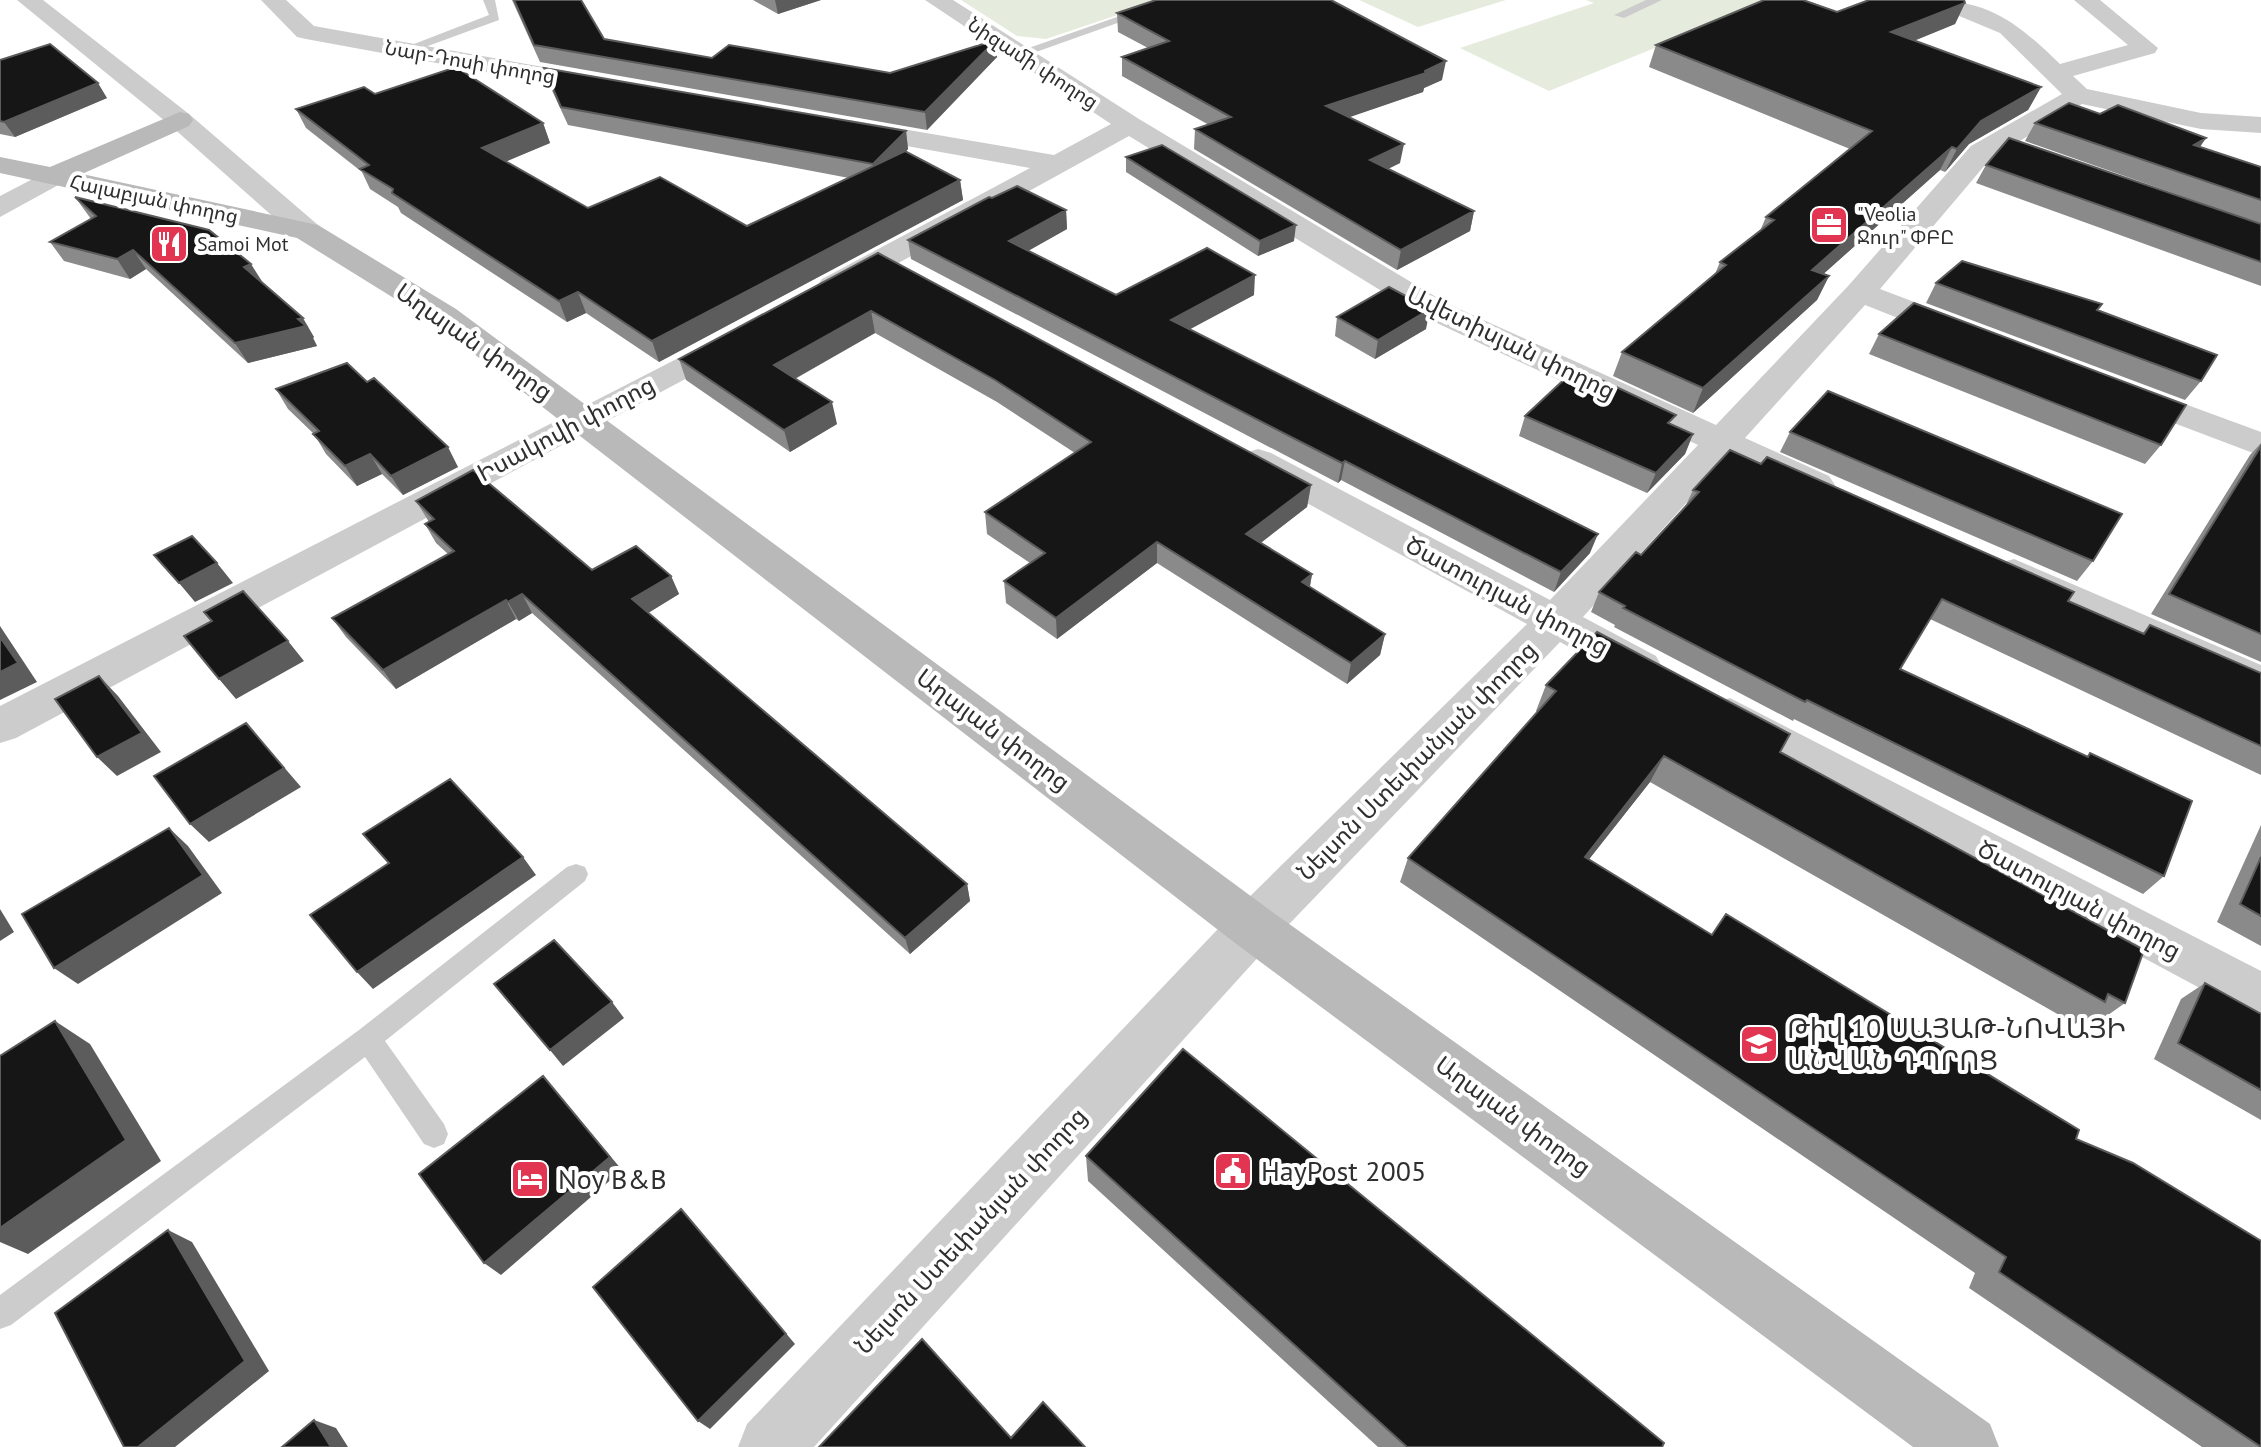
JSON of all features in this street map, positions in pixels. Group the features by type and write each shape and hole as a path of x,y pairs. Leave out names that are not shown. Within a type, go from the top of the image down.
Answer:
{"main road":[{"path":"52,177 180,120"},
{"name":"Հալաբյան փողոց","path":"0,165 307,231"},
{"name":"Աղայան փողոց","path":"307,231 445,316 1253,927 1967,1447"}],"street":[{"name":"Աղայան փողոց","path":"29,0 180,120 307,231"},
{"name":"Նար-Դոսի փողոց","path":"273,0 306,32 636,91"},
{"name":"Նիզամի փողոց","path":"937,0 1130,125"},
{"path":"1941,0 2008,28 2066,84 2201,121 2261,125"},
{"name":"Նելսոն Ստեփանյան փողոց","path":"770,1447 1253,927 1555,621 1860,292 1981,152 2013,149 2066,84 2146,48 2086,0"},
{"path":"823,124 1057,164"},
{"path":"798,305 1130,125"},
{"name":"Ավետիսյան փողոց","path":"1130,125 1435,310 1848,499"},
{"path":"0,208 52,177"},
{"path":"882,259 924,282"},
{"path":"1860,292 1993,343"},
{"name":"Իսակովի փողոց","path":"0,726 756,327"},
{"path":"2097,383 2261,445"},
{"name":"Ծատուրյան փողոց","path":"1219,440 2261,997"},
{"path":"1991,563 2261,683"}],"lane":[{"path":"402,51 495,17 489,0"},
{"path":"1018,54 1159,3 1176,0"},
{"path":"1620,15 1656,0"},
{"path":"0,1314 368,1039 576,874"},
{"path":"368,1039 434,1134"}],"green space":[{"path":"961,0 1162,0 1046,39 1017,36"},
{"path":"1359,0 1506,0 1418,27"},
{"path":"1586,0 1773,0 1549,91 1460,48 1594,3"}],"building":[{"path":"514,0 581,0 604,39 712,58 729,45 890,73 996,40 925,112 534,45"},
{"path":"1156,0 1331,0 1446,61 1426,73 1326,106 1404,144 1370,160 1474,211 1401,250 1195,129 1231,117 1122,57 1169,41 1117,13"},
{"path":"1764,0 1803,0 1837,12 1869,0 1964,0 1965,3 1891,32 2041,87 1981,121 1957,149 1952,147 1812,270 1829,276 1703,388 1622,352 1726,265 1720,262 1774,220 1766,217 1872,131 1656,45"},
{"path":"50,44 98,83 0,121 0,60"},
{"path":"456,67 543,123 482,148 588,208 660,177 747,226 905,151 960,180 652,341 578,292 559,301 392,193 393,189 360,169 369,165 296,109 364,87 375,94"},
{"path":"544,68 906,131 873,164 561,107"},
{"path":"2069,103 2100,114 2118,105 2206,138 2194,145 2261,167 2261,200 2035,123"},
{"path":"2009,138 2261,224 2261,262 1986,165"},
{"path":"1162,145 1296,225 1260,241 1126,157"},
{"path":"1017,186 1066,210 1009,241 1116,295 1207,248 1255,275 1171,320 1598,534 1561,572 908,240 989,197"},
{"path":"75,197 209,230 251,264 244,267 303,318 298,319 306,326 235,343 133,250 117,259 50,242 96,216"},
{"path":"878,253 1311,485 1246,534 1312,574 1302,582 1385,634 1351,663 1157,542 1056,618 1004,581 1045,553 985,512 1091,442 995,380 871,311 774,365 832,402 784,430 679,359"},
{"path":"1962,261 2102,304 2097,310 2217,355 2201,381 1936,283"},
{"path":"1389,287 1430,309 1378,340 1337,317"},
{"path":"1914,303 2186,405 2161,445 1879,334"},
{"path":"347,363 367,382 374,378 448,447 391,476 370,454 345,466 313,434 319,431 276,389"},
{"path":"1568,376 1587,384 1595,377 1676,415 1668,423 1693,434 1656,473 1525,416"},
{"path":"1828,391 2122,514 2093,561 1790,432"},
{"path":"2261,446 2261,634 2169,594"},
{"path":"1730,450 1761,464 1767,457 2074,592 2068,601 2144,634 2150,625 2261,673 2261,746 1942,599 1900,669 2088,757 2090,753 2192,801 2164,876 1807,700 1805,702 1623,608 1625,606 1599,592 1636,552 1641,555 1699,492 1693,490"},
{"path":"473,470 592,570 636,546 671,576 632,599 967,884 905,938 522,594 508,602 506,600 383,670 332,618 454,551 425,524 434,519 416,501"},
{"path":"192,536 217,563 179,583 154,555"},
{"path":"243,591 288,641 219,679 184,636 212,621 204,612"},
{"path":"1597,632 1790,734 1780,752 2144,950 2125,1003 2108,994 2105,1002 1664,756 1585,857 1712,935 1726,914 2079,1130 2076,1139 2133,1163 2261,1241 2261,1447 1999,1272 2006,1257 1408,858 1556,691 1546,685"},
{"path":"0,637 18,663 0,672"},
{"path":"99,676 142,733 97,757 55,699"},
{"path":"246,723 284,768 190,824 154,776"},
{"path":"450,779 523,857 357,972 310,915 389,863 363,834"},
{"path":"169,828 203,875 54,968 22,914"},
{"path":"2261,857 2261,916 2240,904"},
{"path":"554,940 612,1002 550,1050 494,984"},
{"path":"2205,983 2261,1014 2261,1090 2178,1043"},
{"path":"55,1021 126,1140 0,1228 0,1056"},
{"path":"1183,1049 1664,1443 1662,1447 1407,1447 1086,1156"},
{"name":"Noy B&B","path":"543,1076 610,1157 484,1263 419,1174"},
{"path":"681,1209 786,1334 698,1421 593,1287"},
{"path":"168,1230 245,1361 138,1447 124,1447 55,1313"},
{"path":"922,1339 1011,1438 1043,1402 1085,1447 819,1447"},
{"path":"314,1420 331,1447 282,1447"}],"place":[{"name":"\"Veolia Ջուր\" ՓԲԸ","path":"1829,225"},
{"name":"Samoi Mot","path":"169,244"},
{"name":"Թիվ 10 ՍԱՅԱԹ-ՆՈՎԱՅԻ ԱՆՎԱՆ ԴՊՐՈՑ","path":"1759,1044"},
{"name":"HayPost 2005","path":"1233,1171"},
{"name":"Noy B&B","path":"530,1179"}]}
